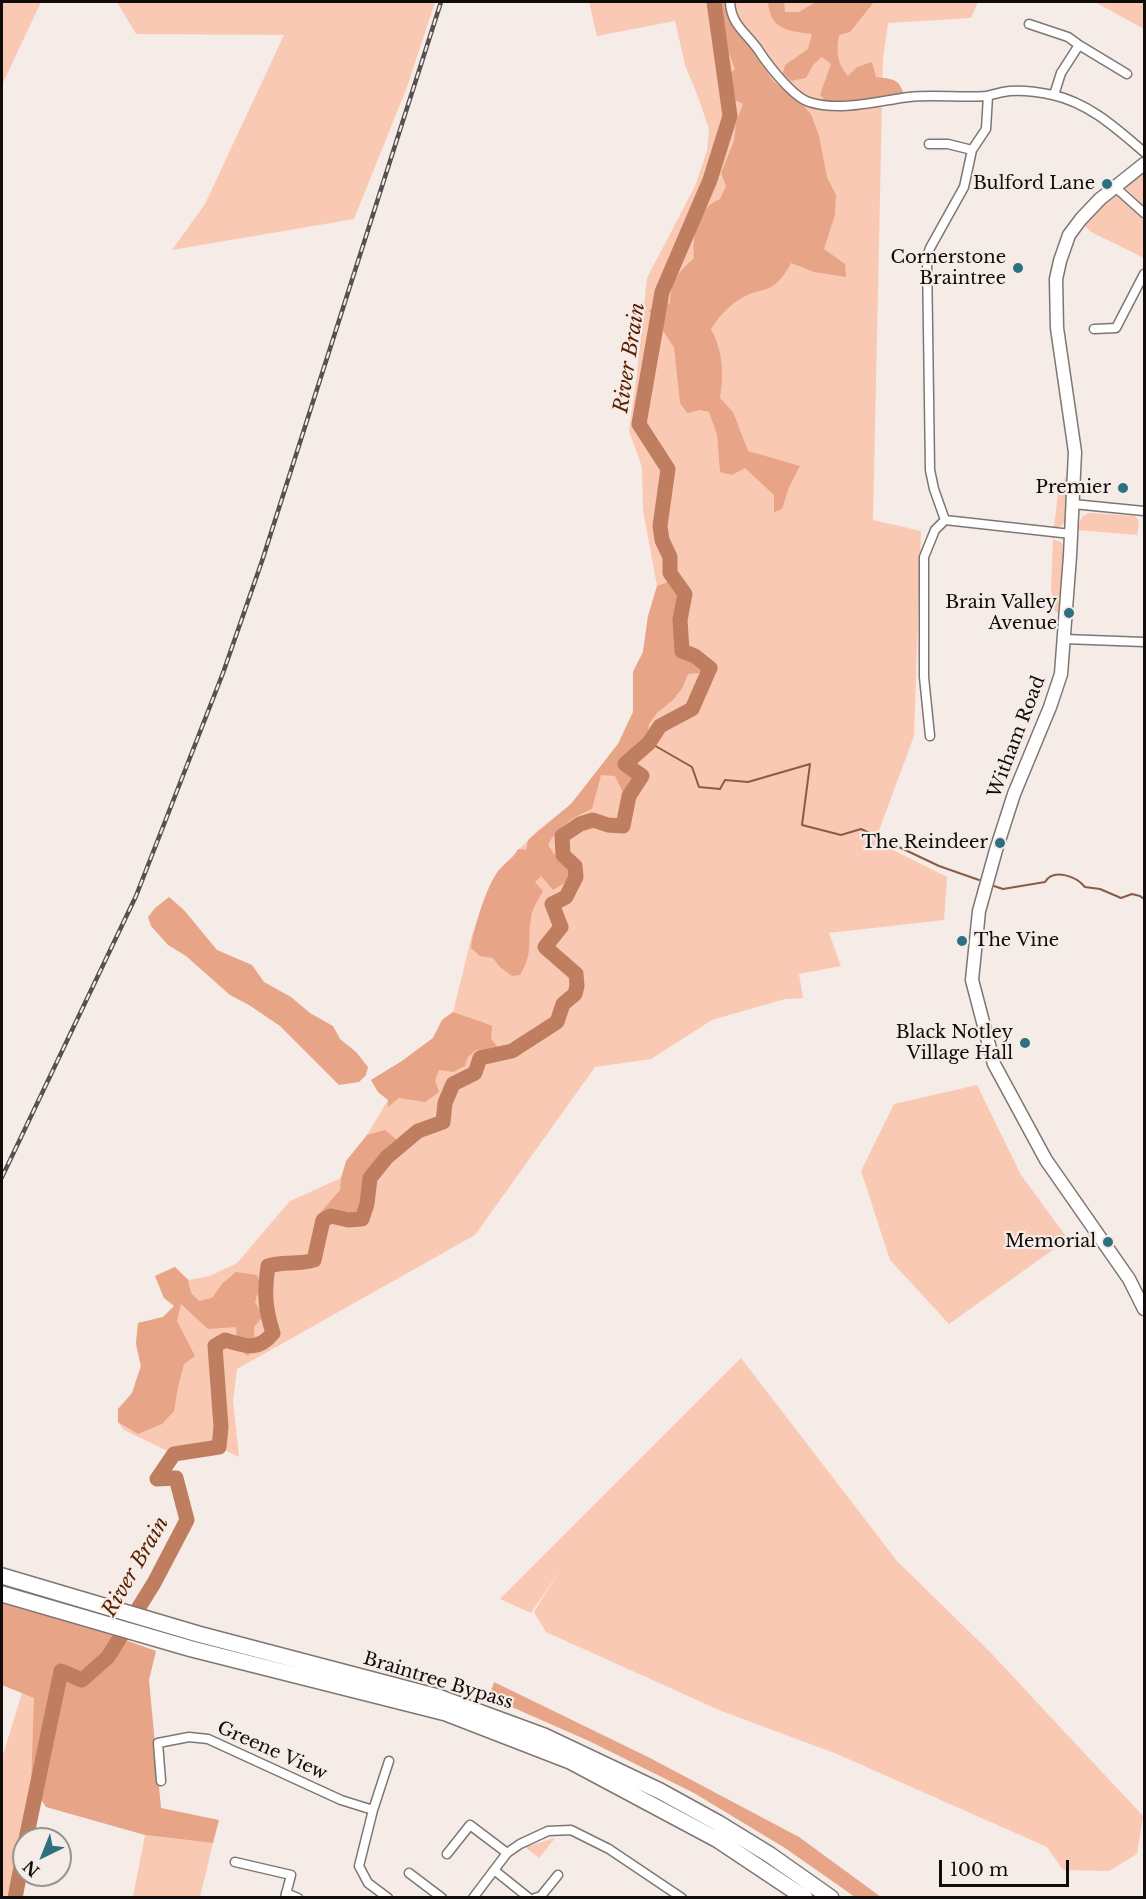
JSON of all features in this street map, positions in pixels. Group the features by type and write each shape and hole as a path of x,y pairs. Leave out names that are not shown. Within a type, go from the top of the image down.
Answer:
{"highway":[{"name":"Braintree Bypass","path":"2,1576 170,1626 438,1697 544,1736 660,1791 718,1823 770,1855 831,1898"},
{"name":"Braintree Bypass","path":"2,1594 165,1641 446,1713 570,1761 718,1840 805,1898"}],"street":[{"path":"730,2 731,14 777,76 807,102 849,105 909,97 988,96 1019,90 1054,95 1087,108 1109,122 1144,152"},
{"path":"1029,24 1068,37 1127,74"},
{"path":"1054,95 1061,74 1079,45"},
{"path":"945,520 930,471 927,257 964,187 972,150 986,129 988,96"},
{"path":"929,144 948,144 972,150"},
{"name":"Witham Road","path":"1144,164 1089,209 1069,235 1063,248 1056,279 1058,328 1075,452 1061,674 1014,794 979,911 972,980 994,1064 1046,1160 1129,1279 1144,1309"},
{"path":"1115,187 1144,213"},
{"path":"1094,329 1116,328 1144,274"},
{"path":"1073,504 1144,512"},
{"path":"945,520 1071,534"},
{"path":"930,736 924,677 924,557 935,530 945,520"},
{"path":"1064,639 1144,642"},
{"path":"1129,1279 1134,1279 1144,1285"},
{"name":"Greene View","path":"161,1781 158,1743 189,1737 208,1739 341,1800 373,1810"},
{"path":"388,1898 368,1883 359,1866 373,1810 389,1761"},
{"path":"447,1854 470,1825 507,1853"},
{"path":"473,1898 507,1853 529,1838 548,1831 570,1830 609,1849 682,1898"},
{"path":"235,1862 291,1875 286,1895 298,1898"},
{"path":"494,1870 529,1898"},
{"path":"409,1873 442,1898"},
{"path":"535,1898 541,1896 558,1875"}],"shaded area":[{"path":"2,2 41,2 2,85"},
{"path":"117,2 435,2 407,87 354,219 172,250 205,204 284,35 136,34"},
{"path":"589,2 978,2 971,18 888,23 883,59 873,520 921,531 914,736 875,841 947,877 944,920 829,933 841,966 799,974 803,998 785,999 712,1020 651,1059 595,1067 475,1235 237,1369 233,1401 239,1457 219,1447 174,1454 124,1430 118,1422 124,1403 132,1393 141,1366 136,1344 138,1323 163,1317 181,1304 164,1298 155,1276 175,1267 189,1280 210,1276 237,1263 290,1201 341,1178 388,1100 378,1092 371,1080 433,1038 442,1020 453,1012 472,935 498,871 537,831 571,804 618,744 633,712 633,672 643,652 648,616 657,586 643,510 642,467 629,431 647,278 695,186 707,151 709,129 685,65 675,21 597,36"},
{"path":"714,2 731,2 737,29 774,82 811,114 819,136 827,177 836,195 835,215 824,249 845,264 846,277 814,272 791,263 776,283 738,300 723,313 711,329 722,363 720,398 733,412 748,451 800,466 789,487 782,509 774,512 774,495 745,468 732,475 720,472 717,434 709,412 700,410 687,413 680,403 674,347 649,310 670,303 676,278 694,258 695,232 701,216 712,203 720,199 726,186 721,173 734,141 736,122 743,104 729,97 723,79 735,69 719,27"},
{"path":"768,2 784,2 785,12 799,12 816,2 874,2 850,32 839,35 840,62 848,76 857,67 872,62 876,77 894,80 900,86 904,96 862,102 825,100 820,95 831,64 822,57 813,65 806,78 791,81 783,73 785,65 808,49 812,34 788,30 777,24 772,18"},
{"path":"1095,2 1144,2 1144,29"},
{"path":"1144,168 1144,206 1126,188 1128,183"},
{"path":"1112,194 1144,217 1144,258 1091,232 1081,222"},
{"path":"1066,476 1071,476 1069,518 1060,527 1054,527 1058,493"},
{"path":"1089,513 1135,516 1139,521 1137,535 1078,530 1082,517"},
{"path":"1053,539 1062,543 1064,549 1060,613 1055,612 1051,588"},
{"path":"671,581 680,591 677,645 701,655 707,661 700,673 688,674 683,687 673,700 657,713 649,724 647,738 625,757 643,781 637,790 623,793 615,776 601,775 592,809 566,823 552,838 548,845 557,858 568,863 572,879 553,890 541,876 535,882 543,891 532,914 527,960 520,975 512,976 493,958 480,956 471,948 485,896 499,870 518,849 526,850 528,840 571,804 618,744 633,712 633,672 643,652 648,616 657,586"},
{"path":"169,897 184,910 217,950 252,965 264,982 291,997 310,1013 333,1026 340,1039 356,1052 368,1067 366,1075 359,1082 339,1085 280,1026 230,995 186,956 168,945 151,926 148,917"},
{"path":"453,1012 492,1026 491,1039 501,1051 494,1060 484,1052 476,1050 468,1057 465,1066 453,1072 439,1070 435,1080 439,1092 425,1102 399,1098 388,1107 388,1100 378,1092 371,1080 433,1038 442,1020"},
{"path":"977,1085 1021,1175 1068,1239 949,1324 890,1260 861,1171 894,1104"},
{"path":"385,1130 397,1140 395,1154 386,1152 380,1155 364,1176 361,1211 357,1218 320,1213 340,1190 346,1161 367,1135"},
{"path":"175,1267 188,1280 191,1293 199,1301 212,1298 222,1284 236,1272 257,1275 260,1285 255,1302 263,1316 254,1327 255,1348 248,1356 237,1348 236,1327 208,1329 181,1304 177,1321 195,1356 184,1364 174,1411 162,1424 138,1434 118,1422 118,1409 132,1393 141,1366 136,1344 138,1323 163,1317 174,1306 164,1298 155,1276"},
{"path":"741,1358 897,1561 990,1652 1143,1816 1137,1854 1109,1871 1063,1870 1047,1847 837,1754 719,1710 546,1632 534,1612 560,1570 531,1613 500,1599"},
{"path":"2,1596 156,1651 149,1680 161,1808 219,1820 213,1843 145,1835 46,1807 31,1785 34,1698 2,1685"},
{"path":"494,1682 650,1758 799,1837 881,1897 855,1897 785,1848 694,1793 589,1741 489,1697"},
{"path":"22,1693 43,1701 34,1748 25,1827 12,1827 14,1887 11,1897 2,1897 2,1758"},
{"path":"145,1835 213,1843 200,1897 133,1897"},
{"path":"555,1838 539,1858 525,1847"}],"waterway":[{"name":"River Brain","path":"28,1827 61,1671 82,1680 108,1657 154,1583 187,1520 176,1478 157,1479 174,1454 219,1447 221,1427 215,1346 225,1340 251,1346 267,1339 273,1333 266,1300 268,1266 314,1260 323,1220 331,1216 348,1220 362,1219 367,1204 370,1178 387,1157 418,1131 443,1122 445,1103 453,1084 475,1073 480,1058 512,1051 557,1022 563,1004 575,994 577,986 576,974 545,947 561,927 552,904 566,897 576,877 575,866 563,855 562,836 580,824 593,820 608,825 623,826 629,796 642,776 625,764 649,743 660,726 692,709 710,668 695,656 682,651 680,620 685,594 670,573 670,557 662,540 660,526 668,469 639,424 662,292 710,180 730,116 714,2"},
{"path":"652,744 692,767 699,787 720,789 725,780 748,782 810,764 802,825 841,835 861,829 939,866 979,880"},
{"path":"994,886 1003,889 1045,882 1053,875 1065,875 1085,887 1100,889 1121,898 1132,894 1144,899"},
{"name":"River Brain","path":"15,1898 17,1887"}],"railway":[{"path":"2,1177 136,896 223,673 262,561 441,2"}],"place":[{"name":"Bulford Lane","path":"1107,184"},
{"name":"Cornerstone Braintree","path":"1018,268"},
{"name":"Premier","path":"1123,488"},
{"name":"Brain Valley Avenue","path":"1069,613"},
{"name":"The Reindeer","path":"1000,843"},
{"name":"The Vine","path":"962,941"},
{"name":"Black Notley Village Hall","path":"1025,1043"},
{"name":"Memorial","path":"1108,1242"}]}
